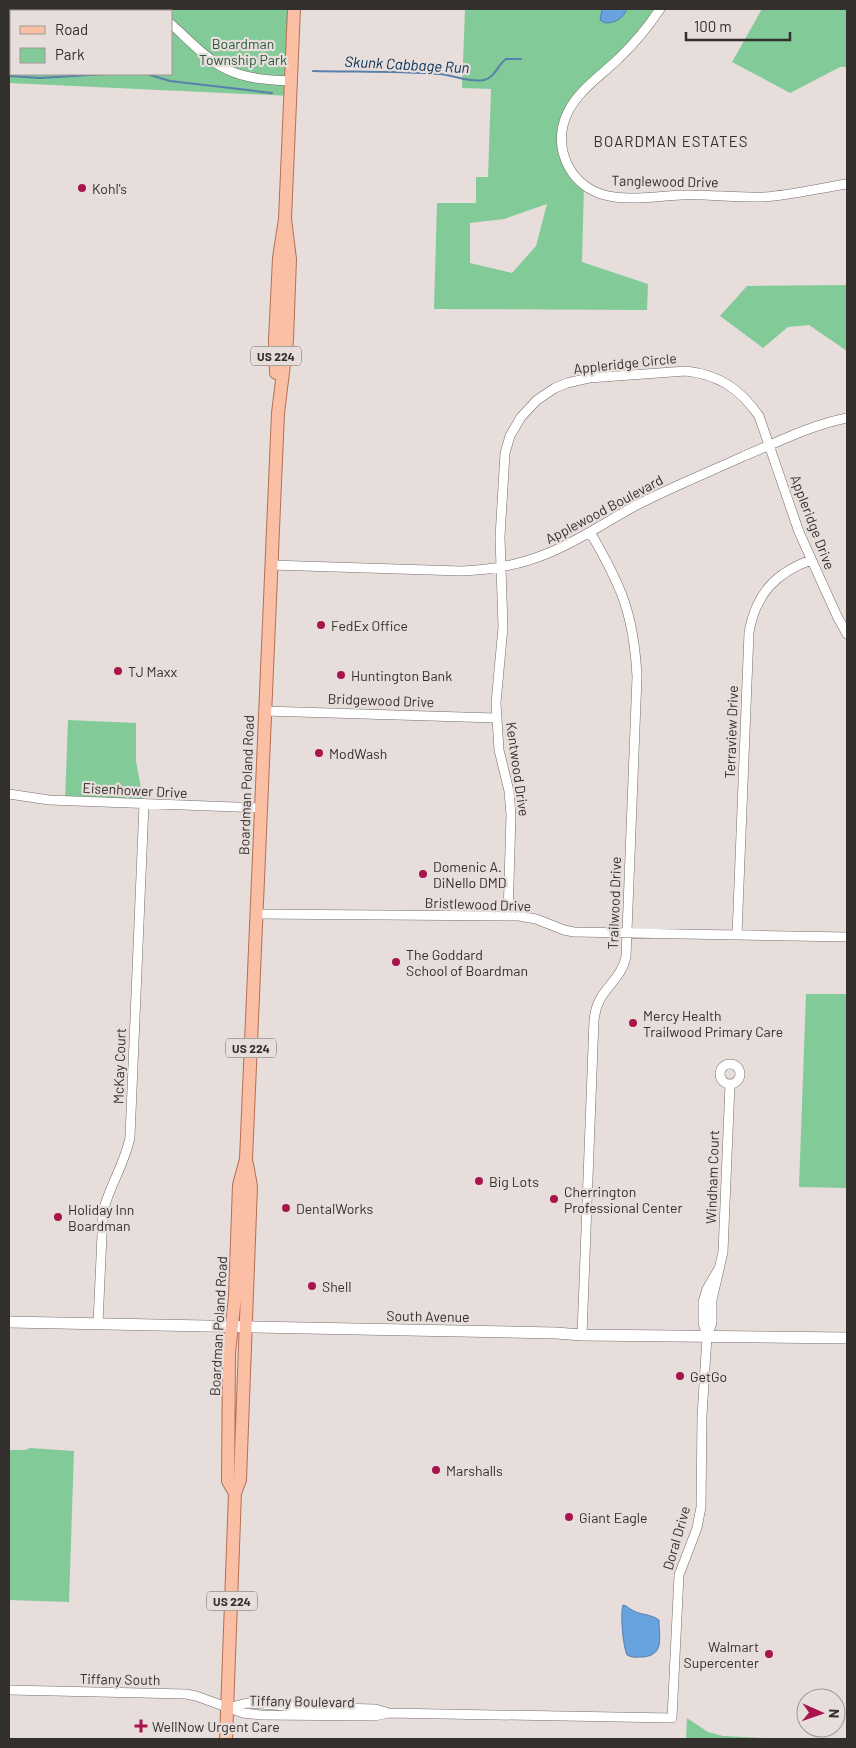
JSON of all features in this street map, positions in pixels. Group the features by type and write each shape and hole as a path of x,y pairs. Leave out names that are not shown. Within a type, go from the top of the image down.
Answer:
{"main road":[{"name":"Boardman Poland Road","path":"235,1493 228,1481 229,1353 235,1297 240,1186 246,1159 278,413 286,340 290,259 285,219 294,9"},
{"name":"Boardman Poland Road","path":"226,1739 235,1493 240,1480 251,1186 246,1159"},
{"name":"South Avenue","path":"9,1322 582,1335 847,1338"}],"street":[{"name":"Tanglewood Drive","path":"660,9 630,47 584,92 568,111 561,136 562,150 568,165 577,179 590,189 601,194 635,197 689,195 763,197 847,184"},
{"path":"172,25 227,70 263,79 291,81"},
{"name":"Appleridge Circle","path":"501,567 500,521 505,452 510,436 521,417 537,400 555,388 589,378 686,370 702,372 732,387 748,401 759,416 770,445"},
{"name":"Applewood Boulevard","path":"271,565 461,571 483,570 522,563 545,555 650,498 770,445 828,422 847,418"},
{"name":"Appleridge Drive","path":"770,445 792,515 810,560 847,634"},
{"name":"Trailwood Drive","path":"582,1335 595,1012 602,994 617,978 626,957 637,677 636,651 631,620 622,592 590,532"},
{"name":"Terraview Drive","path":"737,935 750,626 757,602 771,583 788,569 810,560"},
{"name":"Kentwood Drive","path":"501,567 503,627 496,688 496,718 499,750 509,791 512,815 508,916"},
{"name":"Bridgewood Drive","path":"264,710 496,718"},
{"name":"Eisenhower Drive","path":"9,794 49,800 261,808"},
{"name":"McKay Court","path":"98,1324 103,1212 107,1196 123,1162 130,1137 144,804"},
{"name":"Bristlewood Drive","path":"256,914 508,916 536,919 570,932 847,937"},
{"name":"Windham Court","path":"706,1336 712,1323 712,1300 723,1252 730,1084"},
{"name":"Doral Drive","path":"672,1718 679,1575 697,1528 701,1507 702,1416 706,1336"},
{"name":"Tiffany South","path":"9,1690 186,1694 227,1708"},
{"name":"Tiffany Boulevard","path":"227,1708 243,1713 262,1715 375,1716 388,1713 672,1718"}],"green space":[{"name":"Boardman Township Park","path":"9,9 294,9 291,96 9,83"},
{"path":"465,9 602,9 601,11 627,11 627,9 660,9 568,111 562,150 584,185 582,262 648,284 647,310 434,309 437,203 476,203 476,177 488,177 491,89 462,88","holes":["547,204 536,246 512,273 470,263 470,223 504,219"]},
{"path":"762,9 847,9 847,67 840,67 790,93 732,62"},
{"path":"847,285 847,351 809,325 788,327 763,348 720,316 747,286"},
{"path":"68,720 136,723 136,761 144,804 65,801"},
{"path":"806,994 847,994 847,1188 799,1187"},
{"path":"30,1448 74,1451 69,1602 9,1600 9,1450 25,1450"},
{"path":"687,1718 708,1732 723,1736 764,1739 686,1739"}],"water":[{"path":"602,9 627,9 618,20 605,23 600,20"},
{"path":"623,1605 659,1620 660,1639 658,1649 650,1656 633,1657 627,1655 622,1630"}],"waterway":[{"name":"Skunk Cabbage Run","path":"313,71 423,73 478,81 491,77 506,59 521,59"},
{"name":"Skunk Cabbage Run","path":"9,76 40,78 90,75"},
{"name":"Skunk Cabbage Run","path":"150,75 170,81 272,93"}],"place":[{"name":"Kohl's","path":"82,188"},
{"name":"FedEx Office","path":"321,625"},
{"name":"TJ Maxx","path":"118,671"},
{"name":"Huntington Bank","path":"341,675"},
{"name":"ModWash","path":"319,753"},
{"name":"Domenic A. DiNello DMD","path":"423,874"},
{"name":"The Goddard School of Boardman","path":"396,962"},
{"name":"Mercy Health Trailwood Primary Care","path":"633,1023"},
{"name":"Big Lots","path":"479,1181"},
{"name":"Cherrington Professional Center","path":"554,1199"},
{"name":"DentalWorks","path":"286,1208"},
{"name":"Holiday Inn Boardman","path":"58,1217"},
{"name":"Shell","path":"312,1286"},
{"name":"GetGo","path":"680,1376"},
{"name":"Marshalls","path":"436,1470"},
{"name":"Giant Eagle","path":"569,1517"},
{"name":"Walmart Supercenter","path":"769,1654"},
{"name":"WellNow Urgent Care","path":"141,1726"}],"district":[{"name":"BOARDMAN ESTATES","path":"671,141"}]}
